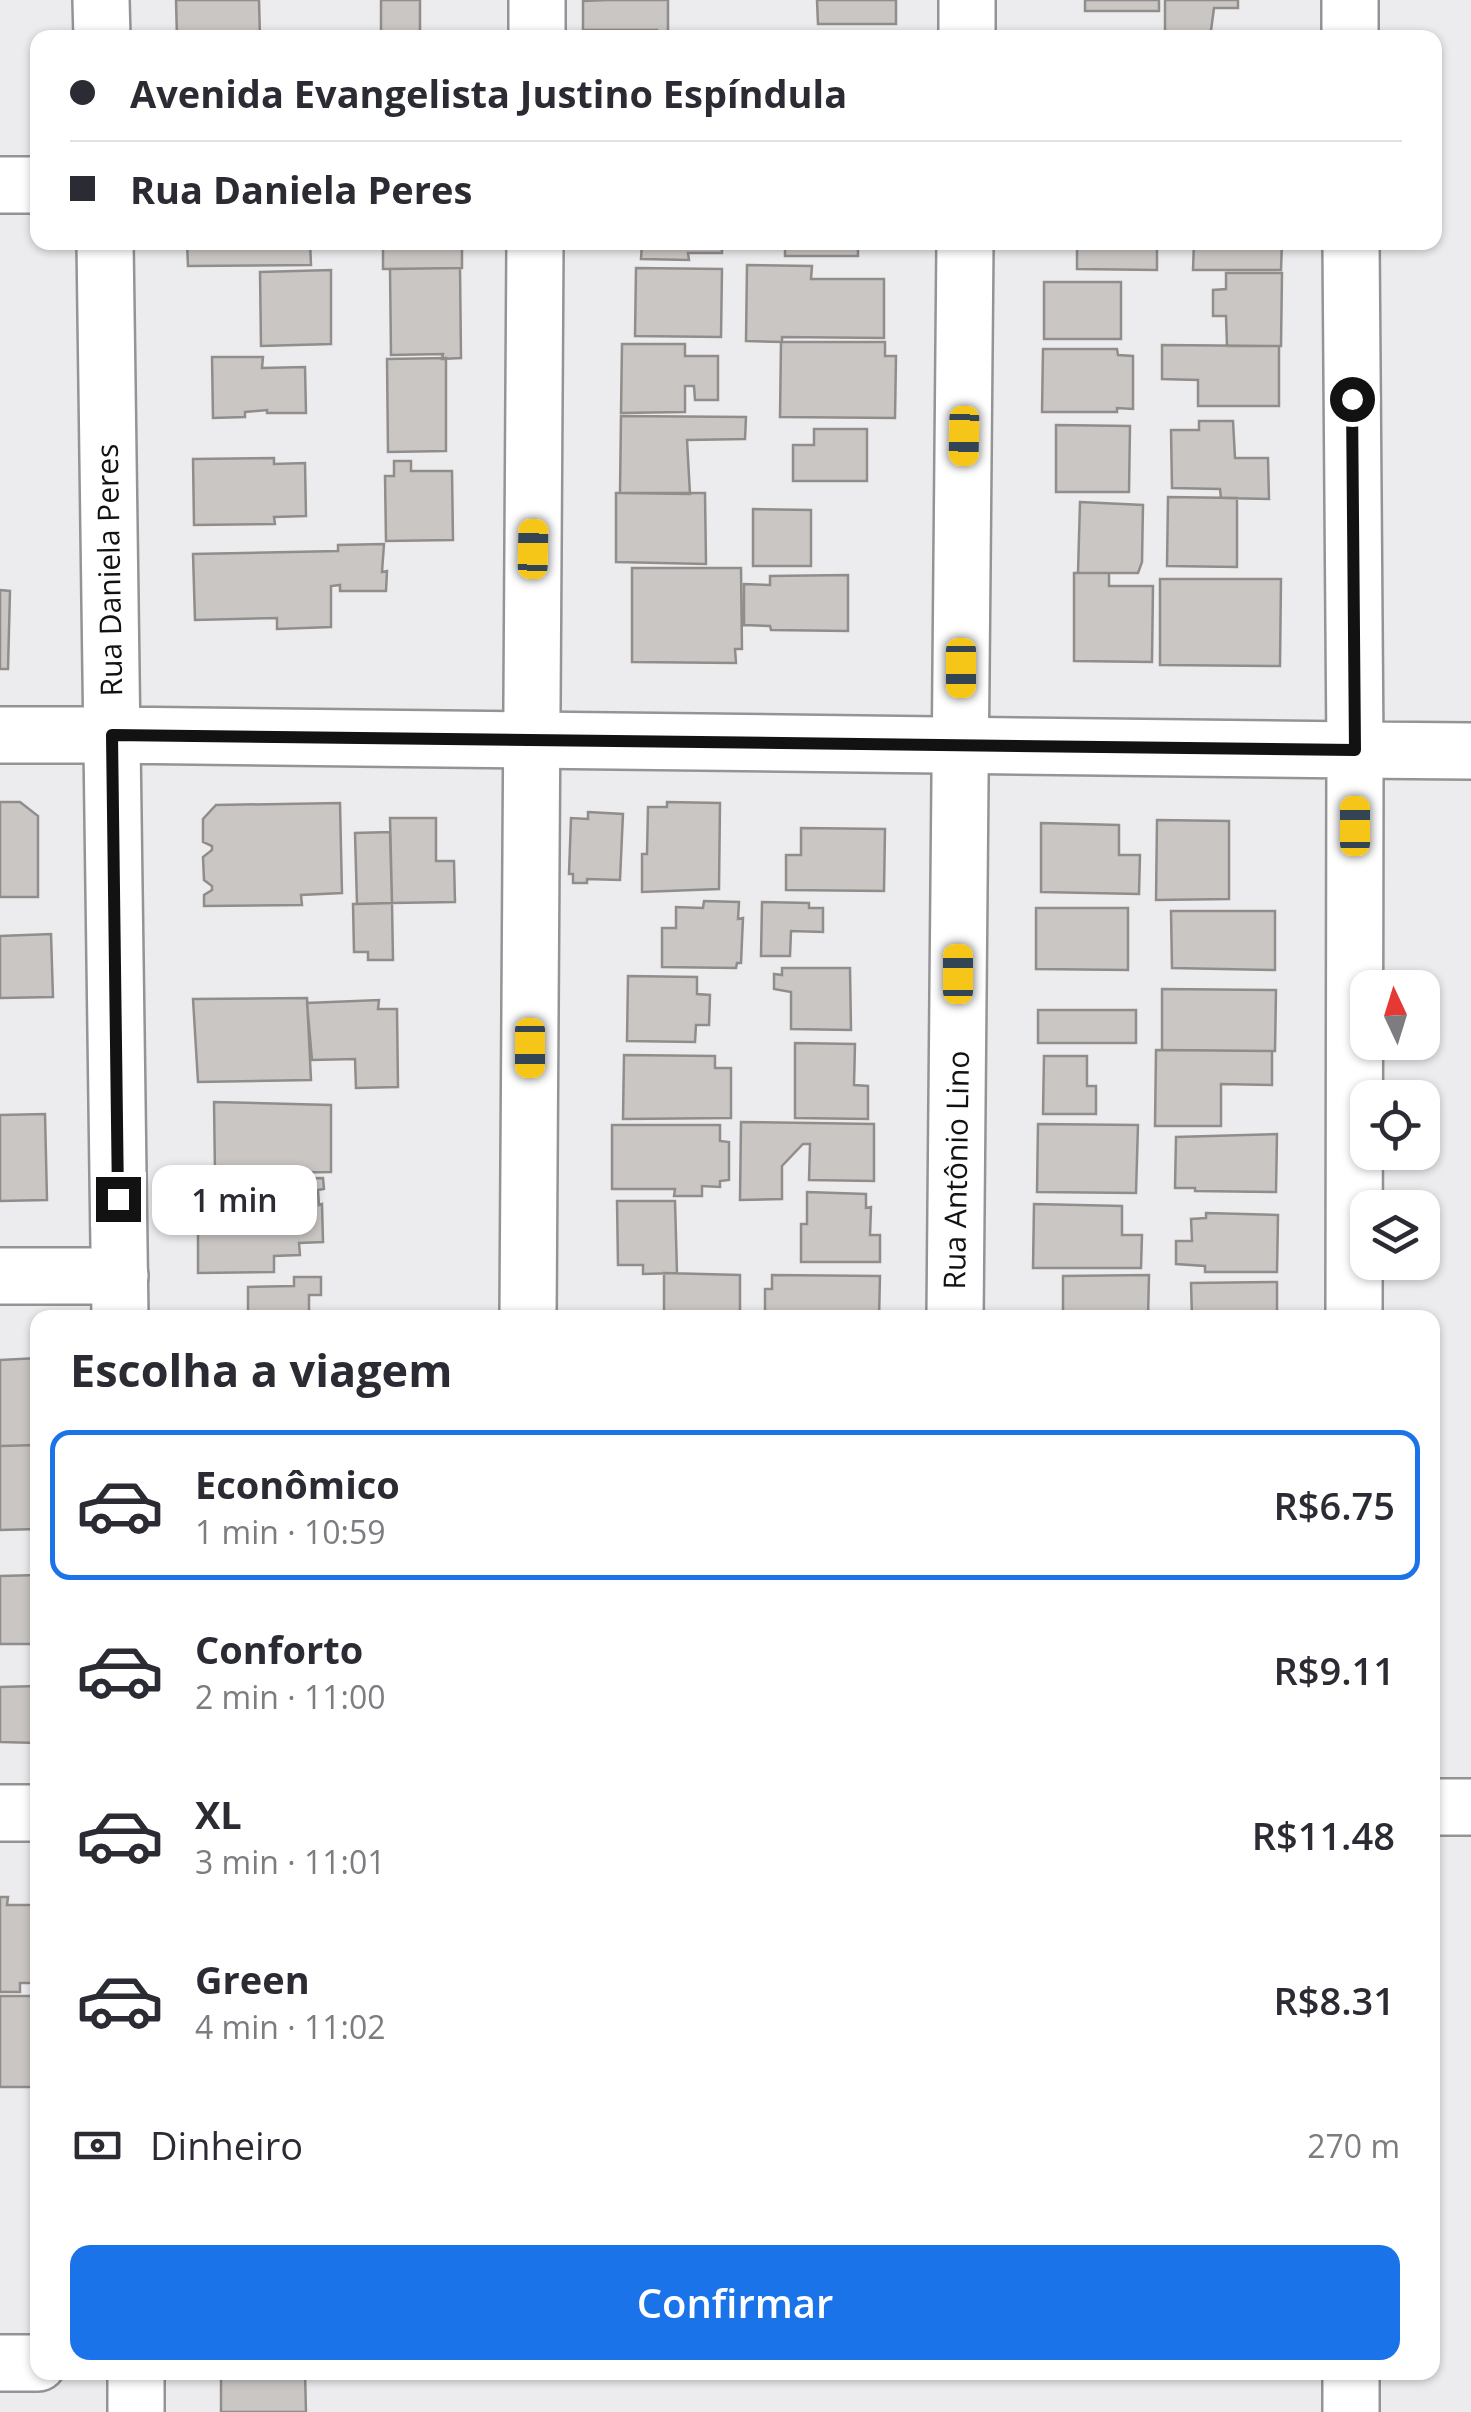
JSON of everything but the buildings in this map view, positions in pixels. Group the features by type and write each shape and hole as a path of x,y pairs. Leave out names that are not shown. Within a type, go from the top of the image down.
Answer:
{"street":[{"path":"101,0 102,30"},
{"path":"537,0 537,30"},
{"path":"967,30 968,0"},
{"path":"1350,0 1350,30"},
{"path":"0,185 30,185"},
{"name":"Rua Daniela Peres","path":"105,250 120,1297"},
{"path":"528,1310 535,250"},
{"name":"Rua Antônio Lino","path":"955,1310 965,250"},
{"path":"1352,250 1354,1310"},
{"path":"0,735 1471,751"},
{"path":"0,1276 120,1297"},
{"path":"1440,1807 1471,1807"},
{"path":"0,1813 30,1813"},
{"path":"0,2362 30,2363"},
{"path":"136,2380 136,2412"},
{"path":"1350,2412 1351,2380"}],"route":[{"path":"118,1199 112,735 1355,750 1352,399"}]}
